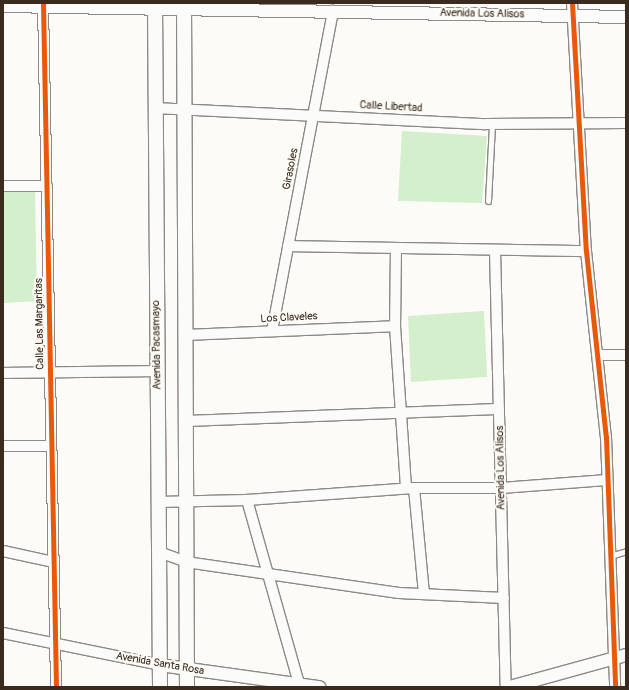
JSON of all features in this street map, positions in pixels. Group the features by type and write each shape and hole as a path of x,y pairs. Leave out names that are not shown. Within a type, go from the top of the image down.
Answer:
{"main road":[{"name":"Avenida Pacasmayo","path":"154,7 160,687"},
{"path":"183,8 187,687"}],"street":[{"path":"572,3 586,251 598,355 607,480 612,660 615,687"},
{"name":"Avenida Los Alisos","path":"3,6 43,5 626,17"},
{"name":"Calle Las Margaritas","path":"43,5 56,687"},
{"name":"Girasoles","path":"272,331 333,11"},
{"name":"Calle Libertad","path":"154,108 183,107 492,124 579,125 626,123"},
{"path":"3,186 47,186"},
{"path":"288,246 586,251"},
{"path":"396,248 395,326 401,413 424,594"},
{"name":"Avenida Los Alisos","path":"495,250 506,687"},
{"name":"Los Claveles","path":"184,335 395,326"},
{"path":"598,355 626,354"},
{"path":"3,373 157,372"},
{"path":"185,421 499,409"},
{"path":"3,446 51,446"},
{"path":"158,502 186,500 247,500 410,488 501,488 607,480"},
{"path":"247,500 266,573 300,686"},
{"path":"3,551 53,562"},
{"path":"159,552 186,562 266,573 424,594 504,598"},
{"name":"Avenida Santa Rosa","path":"3,632 56,645 187,670 300,686 319,687"},
{"path":"510,687 626,655"}],"lane":[{"path":"488,201 492,124"},
{"path":"609,556 626,551"}],"green space":[{"path":"402,131 487,136 482,203 398,201"},
{"path":"3,190 35,191 37,301 3,303"},
{"path":"484,311 487,377 411,382 408,316"}],"cycle path":[{"path":"43,3 56,687"},
{"path":"572,3 586,251 606,437 615,687"}]}
